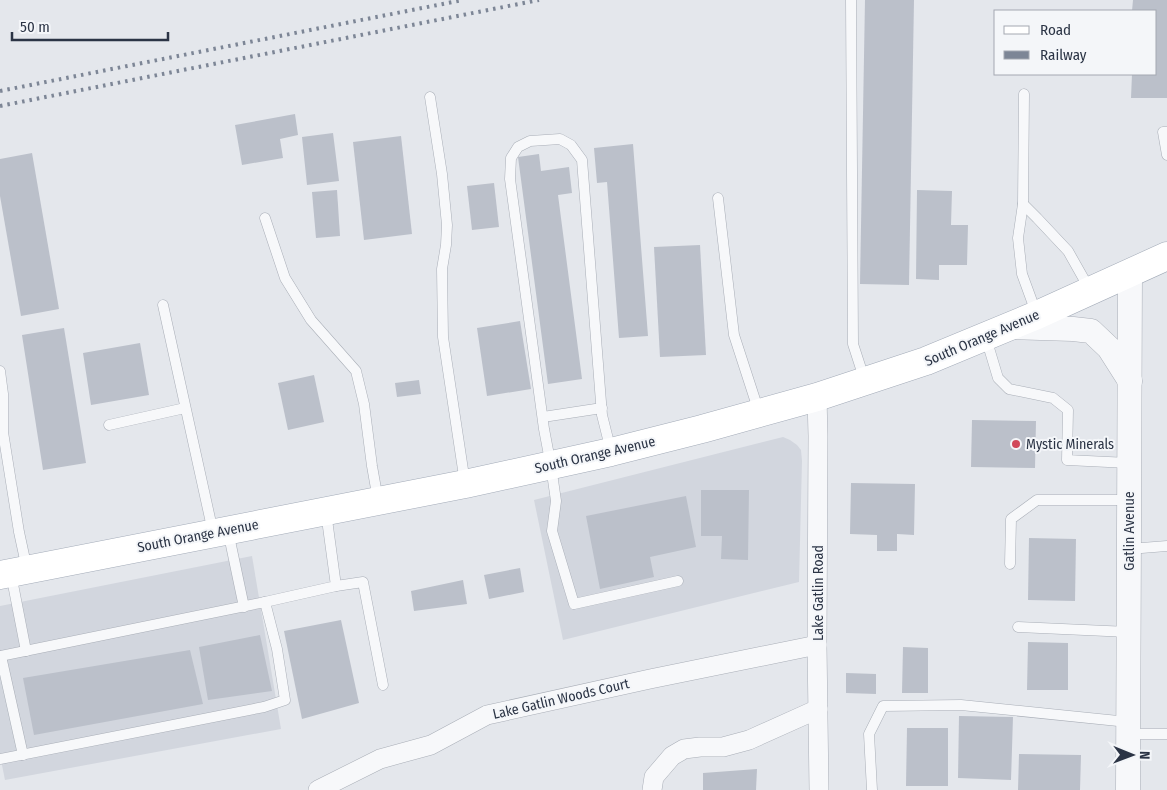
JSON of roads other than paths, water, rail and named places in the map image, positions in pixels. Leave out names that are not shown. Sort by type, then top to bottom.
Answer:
[{"type":"main road","name":"South Orange Avenue","points":[[13,572],[465,484],[667,439],[817,397],[926,361],[1037,315],[1167,256]]},
{"type":"street","name":"Gatlin Avenue","points":[[1128,790],[1130,272]]},
{"type":"street","points":[[996,332],[1073,329],[1091,331],[1109,348],[1130,381]]},
{"type":"street","name":"Lake Gatlin Road","points":[[817,397],[819,790]]},
{"type":"street","name":"Lake Gatlin Woods Court","points":[[318,790],[380,758],[432,745],[487,715],[818,645]]},
{"type":"street","points":[[652,790],[654,777],[672,756],[684,749],[723,747],[750,740],[818,709]]},
{"type":"lane","points":[[850,0],[853,344],[865,382]]},
{"type":"lane","points":[[1024,94],[1023,204],[1018,238],[1022,274],[1037,315]]},
{"type":"lane","points":[[430,97],[442,174],[447,224],[442,269],[443,337],[465,484]]},
{"type":"lane","points":[[1167,132],[1163,132],[1167,154]]},
{"type":"lane","points":[[611,452],[602,415],[582,160],[571,145],[560,139],[530,141],[518,147],[511,158],[510,179],[542,417],[556,501],[552,531],[574,604],[678,582]]},
{"type":"lane","points":[[718,198],[734,335],[759,413]]},
{"type":"lane","points":[[1023,204],[1068,251],[1090,291]]},
{"type":"lane","points":[[265,218],[286,278],[311,320],[356,371],[364,404],[378,501]]},
{"type":"lane","points":[[163,305],[185,408],[244,607]]},
{"type":"lane","points":[[996,332],[998,378],[1009,388],[1053,398],[1068,410],[1067,460],[1130,463]]},
{"type":"lane","points":[[0,371],[2,432],[19,532],[13,572],[26,651]]},
{"type":"lane","points":[[110,425],[185,408]]},
{"type":"lane","points":[[542,417],[602,408]]},
{"type":"lane","points":[[1010,564],[1011,519],[1037,500],[1130,500]]},
{"type":"lane","points":[[326,511],[336,586]]},
{"type":"lane","points":[[1129,549],[1167,546]]},
{"type":"lane","points":[[23,755],[1,656],[244,607],[336,586],[363,582],[383,685]]},
{"type":"lane","points":[[0,759],[264,707],[285,700],[277,649],[265,602]]},
{"type":"lane","points":[[1018,626],[1129,632]]},
{"type":"lane","points":[[872,790],[869,734],[883,706],[961,706],[1167,734]]},
{"type":"railway","points":[[0,91],[463,0]]},
{"type":"railway","points":[[0,106],[539,0]]},
{"type":"place","name":"Mystic Minerals","points":[[1016,444]]}]
